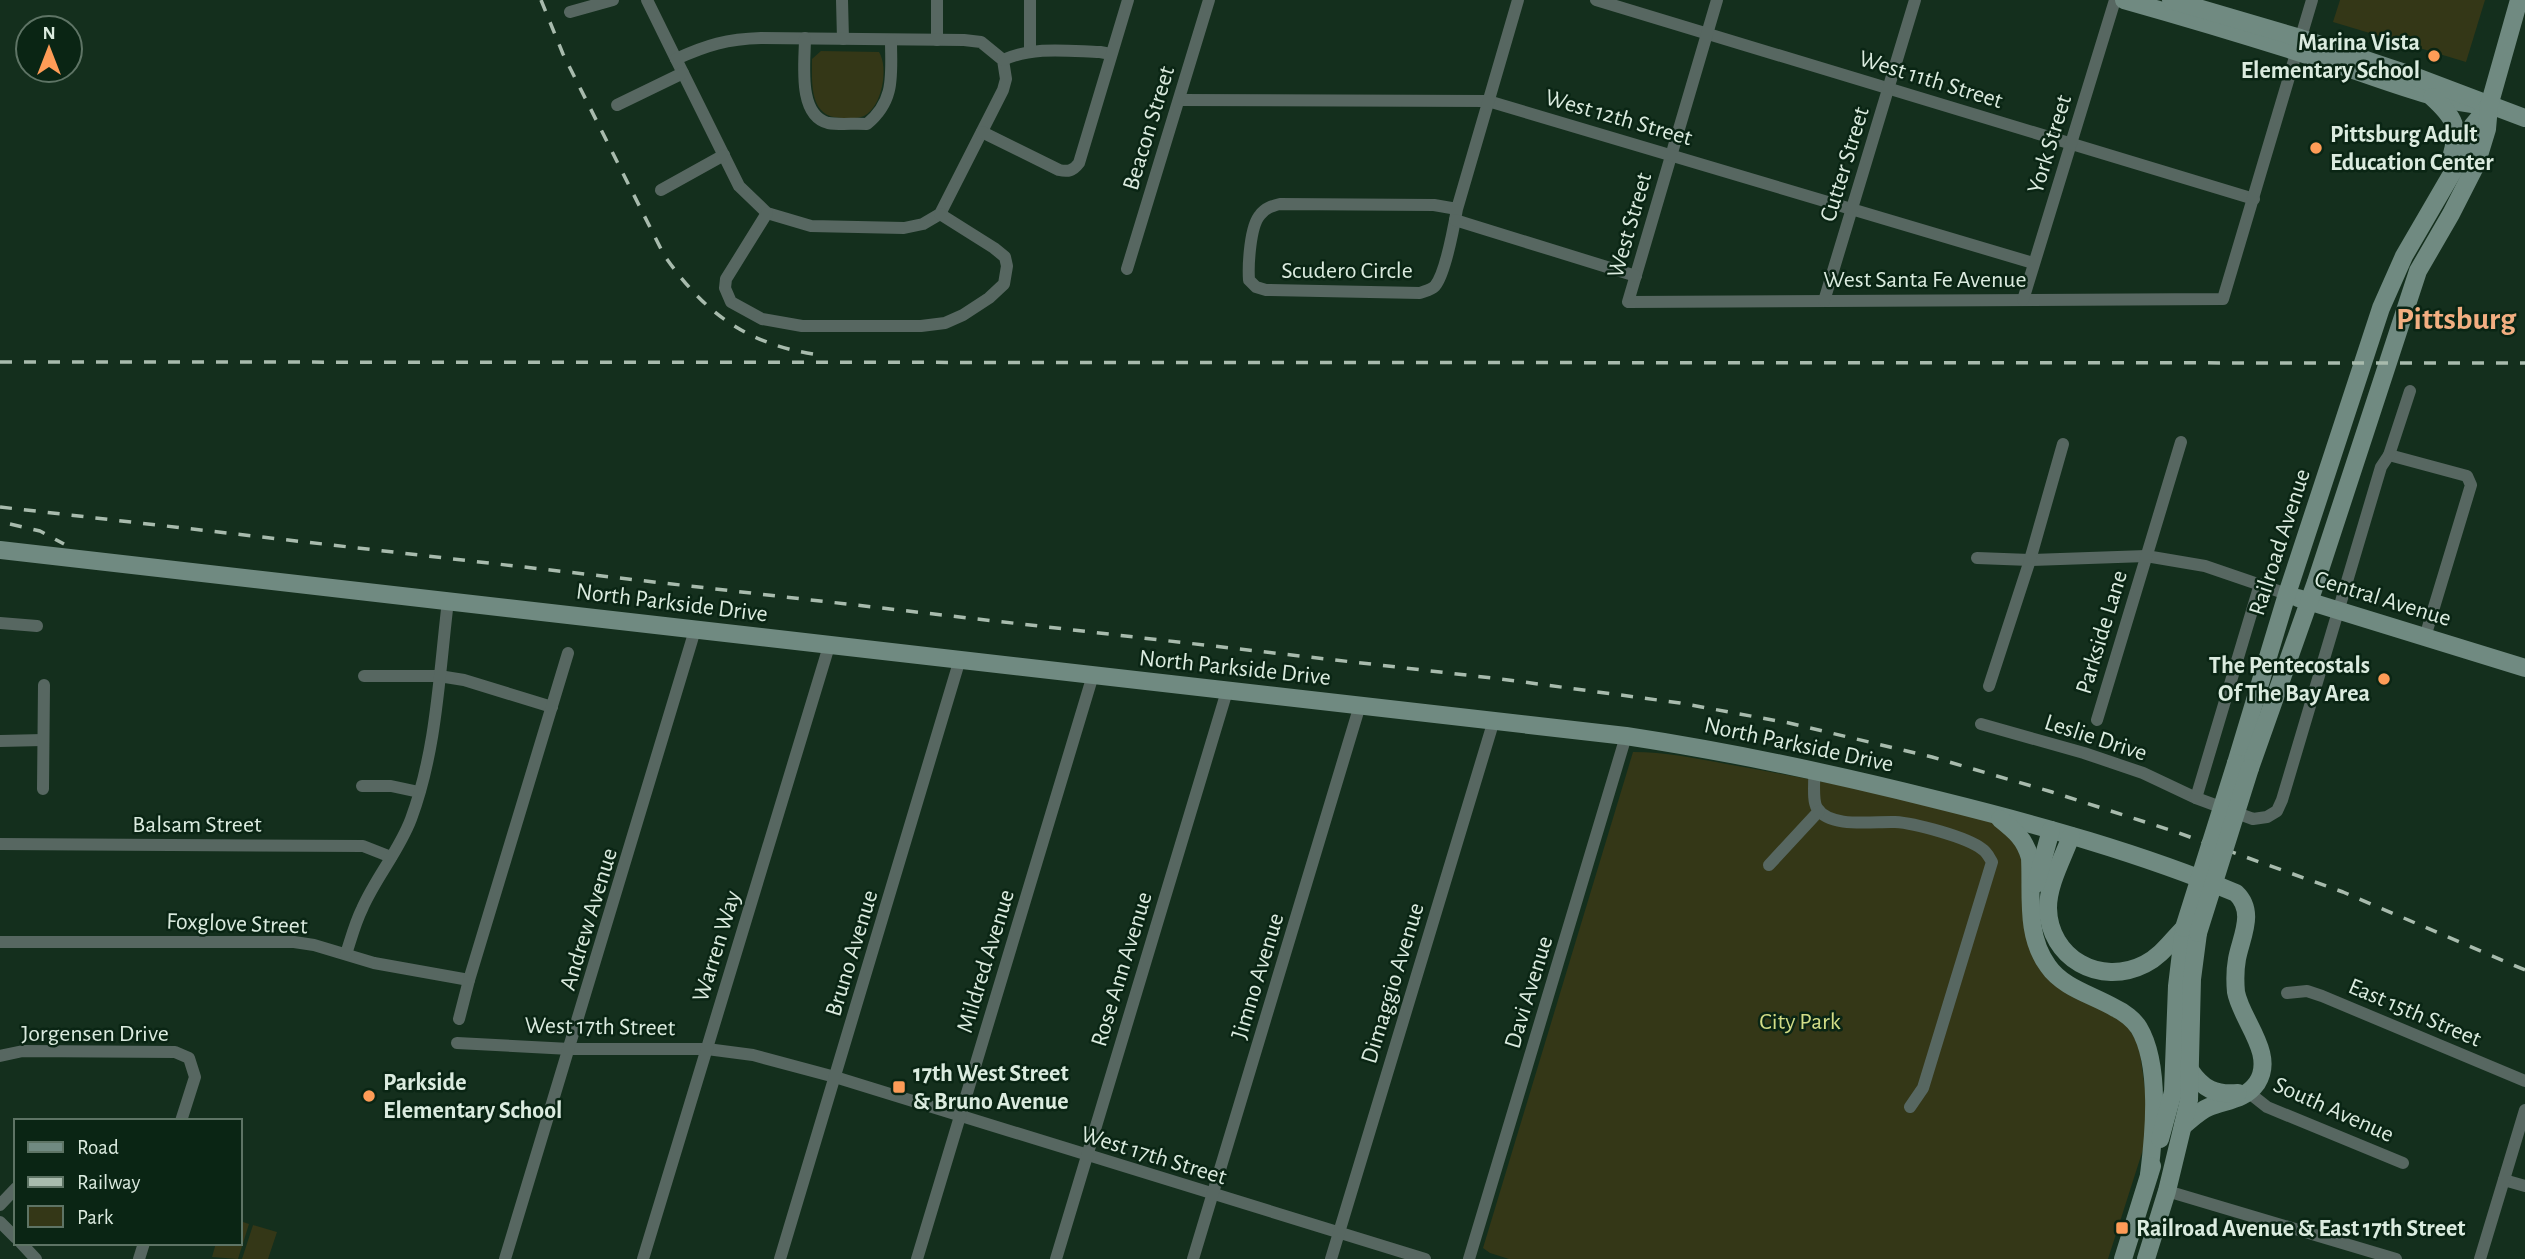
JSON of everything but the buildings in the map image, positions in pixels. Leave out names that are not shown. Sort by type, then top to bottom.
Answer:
[{"type":"main road","points":[[2124,0],[2298,45],[2457,91],[2489,106],[2525,118]]},
{"type":"main road","points":[[2171,0],[2430,95],[2464,104],[2489,106]]},
{"type":"main road","name":"Railroad Avenue","points":[[2243,766],[2308,601],[2418,271],[2476,164],[2487,129],[2489,106],[2519,0]]},
{"type":"main road","points":[[2430,95],[2448,111],[2456,136],[2439,192]]},
{"type":"main road","name":"Railroad Avenue","points":[[2123,1259],[2173,1093],[2177,986],[2191,930],[2243,766],[2287,594],[2381,308],[2404,256],[2454,170],[2473,125],[2489,106]]},
{"type":"main road","name":"North Parkside Drive","points":[[0,550],[1626,736],[1704,748],[1814,771],[1992,813],[2176,869],[2236,893],[2241,898],[2247,921],[2236,961],[2237,994],[2261,1053],[2263,1067],[2257,1083],[2248,1092]]},
{"type":"main road","name":"Central Avenue","points":[[2287,594],[2525,668]]},
{"type":"main road","points":[[1992,813],[2020,836],[2027,847],[2030,858],[2032,931],[2048,967],[2060,979],[2126,1015],[2138,1026],[2145,1041],[2150,1062],[2154,1107],[2149,1175]]},
{"type":"main road","points":[[2032,898],[2051,830]]},
{"type":"main road","points":[[2071,836],[2050,893],[2048,907],[2056,940],[2070,958],[2080,965],[2106,973],[2131,970],[2156,957],[2191,930]]},
{"type":"main road","name":"Railroad Avenue","points":[[2146,1259],[2167,1191],[2189,1100],[2191,930]]},
{"type":"main road","points":[[2190,1070],[2196,1080],[2214,1092],[2248,1092]]},
{"type":"main road","points":[[2183,1126],[2202,1110],[2236,1099],[2248,1092]]},
{"type":"street","points":[[570,12],[613,0]]},
{"type":"street","points":[[646,0],[739,186],[767,213],[811,226],[904,228],[923,224],[940,214],[1003,90],[1006,67],[1003,60],[981,43],[937,40],[731,39],[711,44],[676,59]]},
{"type":"street","points":[[842,0],[843,39]]},
{"type":"street","points":[[937,0],[937,40]]},
{"type":"street","points":[[1030,0],[1030,51]]},
{"type":"street","points":[[982,132],[1059,170],[1068,172],[1074,169],[1079,163],[1128,0]]},
{"type":"street","name":"Beacon Street","points":[[1127,269],[1209,0]]},
{"type":"street","points":[[1518,0],[1456,215],[1636,276]]},
{"type":"street","name":"West 11th Street","points":[[1596,0],[2254,199]]},
{"type":"street","name":"West Street","points":[[1628,302],[1717,0]]},
{"type":"street","name":"Cutter Street","points":[[1824,300],[1915,0]]},
{"type":"street","name":"York Street","points":[[2023,300],[2115,0]]},
{"type":"street","points":[[2254,199],[2312,0]]},
{"type":"street","points":[[805,38],[804,85],[807,101],[815,114],[826,123],[867,124],[880,113],[887,101],[891,84],[891,40]]},
{"type":"street","points":[[1003,60],[1030,51],[1111,54]]},
{"type":"street","points":[[617,105],[683,73]]},
{"type":"street","name":"West 12th Street","points":[[1179,100],[1488,101],[2034,263]]},
{"type":"street","points":[[661,190],[724,155]]},
{"type":"street","name":"West Santa Fe Avenue","points":[[1628,302],[2223,299],[2254,199]]},
{"type":"street","name":"Scudero Circle","points":[[1280,204],[1422,205],[1456,215],[1439,278],[1435,285],[1420,293],[1266,290],[1256,287],[1249,280],[1254,226],[1260,215],[1269,207],[1280,204]]},
{"type":"street","points":[[767,213],[726,279],[725,288],[731,302],[762,319],[802,326],[921,326],[945,323],[989,298],[1004,284],[1008,273],[1005,257],[940,214]]},
{"type":"street","points":[[2339,610],[2381,467],[2389,455],[2410,391]]},
{"type":"street","name":"Parkside Lane","points":[[2097,720],[2181,442]]},
{"type":"street","points":[[1989,686],[2030,560],[2063,444]]},
{"type":"street","points":[[2389,455],[2467,476],[2471,485],[2424,637]]},
{"type":"street","name":"Central Avenue","points":[[1977,558],[2030,560],[2146,556],[2205,566],[2287,594]]},
{"type":"street","points":[[2196,798],[2260,584]]},
{"type":"street","points":[[346,954],[362,908],[410,820],[419,792],[431,748],[448,601]]},
{"type":"street","name":"Leslie Drive","points":[[1981,724],[2131,769],[2196,798],[2253,819],[2267,817],[2277,811],[2282,800],[2339,610]]},
{"type":"street","points":[[0,623],[37,626]]},
{"type":"street","name":"Andrew Avenue","points":[[505,1259],[695,630]]},
{"type":"street","name":"Warren Way","points":[[643,1259],[829,646]]},
{"type":"street","points":[[459,1019],[468,980],[568,653]]},
{"type":"street","name":"Bruno Avenue","points":[[780,1259],[960,659]]},
{"type":"street","name":"Mildred Avenue","points":[[917,1259],[1093,675]]},
{"type":"street","points":[[364,676],[439,676],[464,680],[551,707]]},
{"type":"street","points":[[43,789],[44,685]]},
{"type":"street","name":"Rose Ann Avenue","points":[[1056,1259],[1227,691]]},
{"type":"street","name":"Jimno Avenue","points":[[1193,1259],[1360,705]]},
{"type":"street","name":"Dimaggio Avenue","points":[[1331,1259],[1494,720]]},
{"type":"street","name":"Davi Avenue","points":[[1469,1259],[1626,736]]},
{"type":"street","points":[[0,741],[43,740]]},
{"type":"street","points":[[1814,771],[1815,806],[1834,820],[1896,822],[1942,833],[1973,843],[1985,850],[1992,862],[1923,1088],[1910,1107]]},
{"type":"street","points":[[362,786],[391,786],[419,792]]},
{"type":"street","points":[[1769,864],[1819,811]]},
{"type":"street","name":"Balsam Street","points":[[0,844],[363,846],[375,848],[391,857]]},
{"type":"street","name":"Foxglove Street","points":[[0,942],[294,942],[374,963],[468,980]]},
{"type":"street","name":"East 15th Street","points":[[2287,993],[2307,991],[2322,996],[2525,1081]]},
{"type":"street","name":"West 17th Street","points":[[457,1042],[570,1049],[707,1049],[753,1055],[835,1077],[1425,1259]]},
{"type":"street","name":"Jorgensen Drive","points":[[0,1056],[23,1051],[175,1052],[189,1058],[195,1077],[182,1119]]},
{"type":"street","name":"South Avenue","points":[[2248,1092],[2267,1107],[2403,1163]]},
{"type":"street","points":[[2480,1259],[2525,1110]]},
{"type":"street","points":[[2504,1180],[2525,1186]]},
{"type":"street","points":[[0,1205],[14,1190]]},
{"type":"street","points":[[2167,1191],[2396,1259]]},
{"type":"street","points":[[0,1222],[14,1236]]},
{"type":"street","points":[[23,1245],[36,1259]]},
{"type":"green space","points":[[2340,0],[2485,0],[2466,62],[2333,22]]},
{"type":"green space","points":[[821,51],[879,52],[883,67],[882,87],[875,104],[864,116],[831,116],[818,106],[813,89],[812,59]]},
{"type":"green space","name":"City Park","points":[[1633,752],[1695,758],[1859,790],[1974,816],[1993,823],[2009,834],[2015,843],[2024,871],[2033,946],[2128,1027],[2139,1046],[2146,1096],[2147,1137],[2108,1259],[1509,1259],[1483,1248]]},
{"type":"green space","points":[[242,1222],[249,1224],[238,1259],[212,1257],[215,1245],[242,1245]]},
{"type":"green space","points":[[253,1225],[277,1232],[268,1259],[242,1259]]},
{"type":"railway","points":[[541,0],[563,54],[664,255],[679,275],[710,308],[746,333],[788,349],[813,354]]},
{"type":"railway","points":[[0,362],[2525,363]]},
{"type":"railway","points":[[0,507],[1501,679],[1680,703],[1789,723],[1932,757],[2052,792],[2176,832],[2343,892],[2525,970]]},
{"type":"railway","points":[[10,524],[40,531],[64,544]]},
{"type":"place","name":"Marina Vista Elementary School","points":[[2434,56]]},
{"type":"place","name":"Pittsburg Adult Education Center","points":[[2316,148]]},
{"type":"place","name":"The Pentecostals Of The Bay Area","points":[[2384,679]]},
{"type":"place","name":"17th West Street & Bruno Avenue","points":[[899,1087]]},
{"type":"place","name":"Parkside Elementary School","points":[[369,1096]]},
{"type":"place","name":"Railroad Avenue & East 17th Street","points":[[2122,1228]]},
{"type":"district","name":"Pittsburg","points":[[2456,318]]}]
